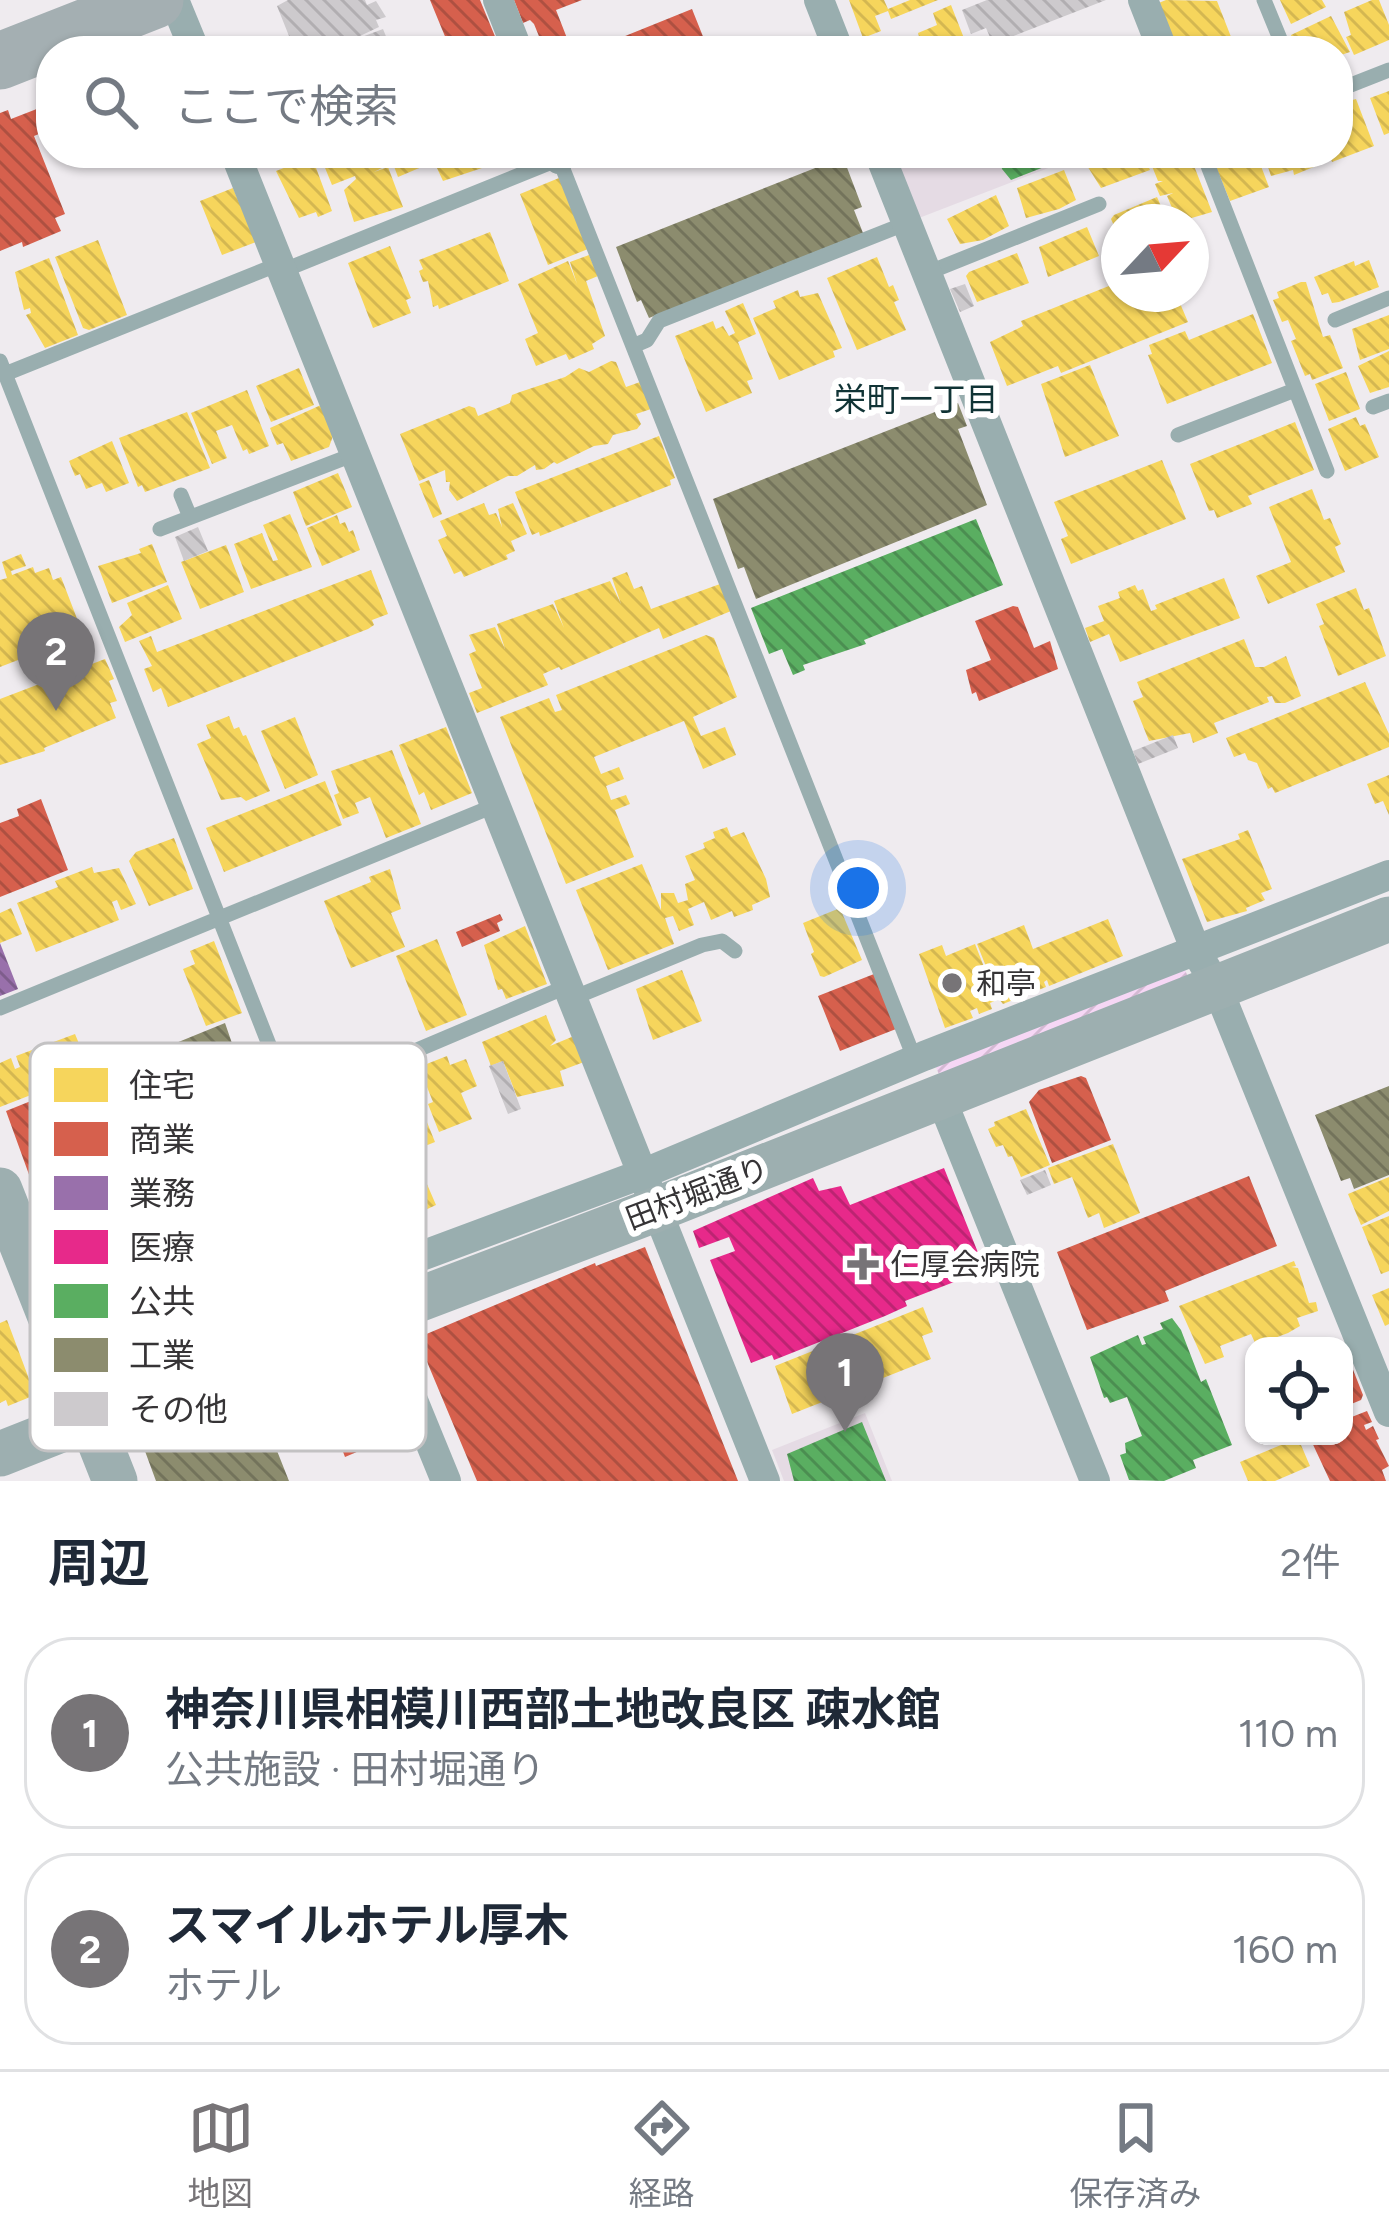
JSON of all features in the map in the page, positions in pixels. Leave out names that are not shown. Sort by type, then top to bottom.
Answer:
[{"type":"highway","points":[[63,36],[154,0]]},
{"type":"highway","points":[[0,61],[36,47]]},
{"type":"street","points":[[174,0],[188,36]]},
{"type":"street","points":[[498,0],[512,36]]},
{"type":"street","points":[[819,0],[833,36]]},
{"type":"street","points":[[1143,0],[1157,36]]},
{"type":"street","points":[[241,168],[765,1481]]},
{"type":"street","points":[[885,168],[1389,1412]]},
{"type":"street","points":[[649,1192],[915,1060],[1206,969],[1389,875]]},
{"type":"street","name":"田村堀通り","points":[[426,1276],[649,1192],[941,1097],[1206,969],[1389,919]]},
{"type":"street","points":[[941,1097],[1095,1481]]},
{"type":"street","points":[[0,1190],[30,1266]]},
{"type":"street","points":[[426,1433],[446,1481]]},
{"type":"street","name":"田村堀通り","points":[[0,1454],[30,1441]]},
{"type":"street","points":[[103,1451],[115,1481]]},
{"type":"lane","points":[[1264,0],[1279,36]]},
{"type":"lane","points":[[1353,84],[1389,70]]},
{"type":"lane","points":[[269,1043],[3,367],[280,268],[528,168]]},
{"type":"lane","points":[[563,168],[915,1060]]},
{"type":"lane","points":[[1209,168],[1327,471]]},
{"type":"lane","points":[[927,273],[1099,204]]},
{"type":"lane","points":[[633,346],[647,340],[659,321],[907,223]]},
{"type":"lane","points":[[1335,320],[1389,298]]},
{"type":"lane","points":[[1178,435],[1295,390]]},
{"type":"lane","points":[[160,530],[355,454]]},
{"type":"lane","points":[[182,495],[190,517]]},
{"type":"lane","points":[[0,1008],[496,805]]},
{"type":"lane","points":[[426,1049],[702,945],[722,941],[735,951]]},
{"type":"shaded area","points":[[899,168],[1048,168],[919,218]]},
{"type":"shaded area","points":[[1184,968],[1190,981],[941,1079],[935,1065]]},
{"type":"shaded area","points":[[865,1413],[892,1481],[784,1481],[772,1450]]},
{"type":"building: 住宅","points":[[849,0],[884,0],[888,9],[910,0],[938,0],[891,19],[888,11],[875,16],[881,31],[862,36]]},
{"type":"building: 住宅","points":[[1280,0],[1322,0],[1326,7],[1291,24]]},
{"type":"building: 住宅","points":[[1379,0],[1389,25],[1389,40],[1354,55],[1344,12]]},
{"type":"building: 住宅","points":[[1217,1],[1231,36],[1169,36],[1156,4]]},
{"type":"building: 住宅","points":[[951,5],[963,36],[919,36],[937,25],[933,13]]},
{"type":"building: 住宅","points":[[1331,16],[1342,36],[1291,36]]},
{"type":"building: 住宅","points":[[1389,91],[1389,133],[1384,135],[1370,98]]},
{"type":"building: 住宅","points":[[1353,100],[1374,146],[1353,154]]},
{"type":"building: 住宅","points":[[316,168],[332,211],[299,218],[276,171]]},
{"type":"building: 住宅","points":[[325,168],[382,168],[374,172],[388,168],[403,207],[354,222],[344,190],[355,176],[332,185]]},
{"type":"building: 住宅","points":[[395,168],[419,168],[398,177]]},
{"type":"building: 住宅","points":[[437,168],[482,168],[443,181]]},
{"type":"building: 住宅","points":[[1088,168],[1150,170],[1101,188]]},
{"type":"building: 住宅","points":[[1153,168],[1195,168],[1209,204],[1170,204],[1167,196],[1173,193],[1160,196],[1155,184],[1163,181],[1158,181]]},
{"type":"building: 住宅","points":[[1216,168],[1262,168],[1269,187],[1230,201]]},
{"type":"building: 住宅","points":[[1268,168],[1311,168],[1294,175],[1293,170],[1271,176]]},
{"type":"building: 住宅","points":[[1064,170],[1076,200],[1026,218],[1017,188]]},
{"type":"building: 住宅","points":[[559,178],[588,249],[548,265],[520,194]]},
{"type":"building: 住宅","points":[[233,188],[256,242],[222,255],[200,201]]},
{"type":"building: 住宅","points":[[996,195],[1009,226],[983,240],[960,244],[947,219]]},
{"type":"building: 住宅","points":[[1087,227],[1099,256],[1048,277],[1039,247]]},
{"type":"building: 住宅","points":[[490,232],[509,281],[439,309],[433,307],[419,260]]},
{"type":"building: 住宅","points":[[98,240],[127,315],[89,330],[83,328],[55,257]]},
{"type":"building: 住宅","points":[[390,246],[411,298],[406,300],[411,313],[373,328],[348,263]]},
{"type":"building: 住宅","points":[[1017,253],[1029,283],[977,302],[966,276],[969,272]]},
{"type":"building: 住宅","points":[[589,255],[598,276],[586,281],[605,336],[592,344],[594,349],[569,360],[566,354],[536,366],[525,339],[538,333],[518,284],[568,261],[577,284],[570,262]]},
{"type":"building: 住宅","points":[[877,257],[899,300],[894,302],[906,330],[857,350],[827,278]]},
{"type":"building: 住宅","points":[[49,258],[78,335],[45,348],[26,315],[30,308],[24,310],[15,272]]},
{"type":"building: 住宅","points":[[1369,260],[1379,287],[1332,303],[1328,293],[1322,295],[1314,277]]},
{"type":"building: 住宅","points":[[1306,282],[1323,337],[1330,335],[1343,368],[1312,380],[1310,374],[1305,376],[1291,341],[1296,339],[1288,320],[1282,322],[1273,300],[1279,298],[1277,292]]},
{"type":"building: 住宅","points":[[1101,289],[1101,312],[1184,312],[1188,322],[1061,373],[1058,366],[1007,386],[990,342],[1023,326],[1021,321]]},
{"type":"building: 住宅","points":[[798,290],[800,297],[818,293],[842,348],[833,351],[835,357],[779,380],[753,318],[776,308],[773,301]]},
{"type":"building: 住宅","points":[[743,303],[756,334],[738,342],[753,379],[747,381],[752,393],[706,412],[675,336],[713,321],[716,329],[723,326],[729,336],[735,333],[725,311]]},
{"type":"building: 住宅","points":[[1253,314],[1272,363],[1167,404],[1148,355],[1152,354],[1149,345],[1185,331],[1189,340]]},
{"type":"building: 住宅","points":[[1389,315],[1389,349],[1360,360],[1352,329]]},
{"type":"building: 住宅","points":[[1389,351],[1389,387],[1370,393],[1358,366]]},
{"type":"building: 住宅","points":[[616,362],[626,387],[640,382],[651,409],[636,414],[641,424],[637,429],[613,435],[608,444],[544,469],[536,470],[535,465],[457,501],[445,470],[419,481],[400,434],[469,406],[478,416],[510,403],[512,395],[579,368],[589,372]]},
{"type":"building: 住宅","points":[[1090,365],[1119,436],[1065,457],[1041,384]]},
{"type":"building: 住宅","points":[[299,368],[314,405],[271,422],[256,386]]},
{"type":"building: 住宅","points":[[1346,372],[1360,409],[1329,421],[1315,384]]},
{"type":"building: 住宅","points":[[247,390],[269,446],[249,454],[243,451],[232,425],[216,431],[227,458],[212,464],[191,413]]},
{"type":"building: 住宅","points":[[321,405],[333,436],[329,447],[291,461],[270,428]]},
{"type":"building: 住宅","points":[[187,412],[210,468],[145,492],[142,485],[138,487],[119,438]]},
{"type":"building: 住宅","points":[[1356,417],[1360,426],[1365,424],[1379,457],[1345,471],[1328,429]]},
{"type":"building: 住宅","points":[[1295,422],[1314,470],[1248,496],[1252,504],[1217,518],[1214,510],[1209,511],[1190,464]]},
{"type":"building: 住宅","points":[[659,436],[675,478],[671,485],[540,536],[539,532],[532,535],[515,492]]},
{"type":"building: 住宅","points":[[112,441],[129,483],[106,492],[102,483],[86,489],[69,461]]},
{"type":"building: 住宅","points":[[1162,460],[1186,519],[1071,564],[1061,539],[1068,536],[1054,502]]},
{"type":"building: 住宅","points":[[338,473],[352,507],[306,526],[293,492]]},
{"type":"building: 住宅","points":[[429,480],[442,514],[433,518],[419,484]]},
{"type":"building: 住宅","points":[[1312,489],[1324,520],[1330,518],[1341,544],[1335,547],[1345,572],[1268,604],[1256,576],[1291,562],[1269,507]]},
{"type":"building: 住宅","points":[[484,503],[502,527],[498,509],[513,503],[527,534],[511,541],[515,551],[506,555],[508,559],[464,577],[461,571],[454,574],[438,540],[447,536],[440,521]]},
{"type":"building: 住宅","points":[[290,514],[312,567],[251,589],[234,544],[262,533],[273,561],[278,560],[263,525]]},
{"type":"building: 住宅","points":[[337,515],[340,524],[345,522],[349,532],[353,530],[360,550],[322,566],[307,528]]},
{"type":"building: 住宅","points":[[152,544],[167,582],[112,603],[98,566],[141,553],[139,549]]},
{"type":"building: 住宅","points":[[226,545],[244,592],[200,609],[181,562]]},
{"type":"building: 住宅","points":[[21,554],[26,566],[11,571],[12,575],[33,567],[35,573],[49,568],[53,580],[61,577],[81,629],[73,632],[75,638],[0,667],[0,580],[7,578],[2,562]]},
{"type":"building: 住宅","points":[[371,570],[388,614],[372,620],[374,625],[368,629],[168,707],[161,688],[153,692],[144,669],[152,666],[139,641],[151,636],[157,652]]},
{"type":"building: 住宅","points":[[627,572],[634,589],[642,586],[651,609],[720,584],[731,611],[663,639],[659,628],[559,667],[543,674],[548,685],[477,713],[469,693],[482,688],[469,654],[476,651],[469,635],[495,627],[505,649],[497,624],[553,604],[564,628],[554,601],[610,581],[621,604],[612,578]]},
{"type":"building: 住宅","points":[[1224,578],[1240,618],[1120,662],[1109,634],[1090,642],[1085,628],[1104,621],[1098,606],[1120,598],[1118,592],[1135,585],[1138,591],[1143,589],[1151,611],[1157,609],[1155,605]]},
{"type":"building: 住宅","points":[[168,585],[182,619],[125,642],[119,627],[132,615],[127,603]]},
{"type":"building: 住宅","points":[[1356,588],[1364,610],[1369,608],[1386,656],[1338,676],[1316,604]]},
{"type":"building: 住宅","points":[[706,635],[714,638],[737,697],[693,717],[701,736],[725,727],[736,755],[703,769],[684,721],[594,757],[601,774],[619,767],[624,779],[606,786],[611,800],[626,795],[630,804],[615,810],[634,857],[566,884],[500,717],[549,698],[555,712],[562,710],[556,695]]},
{"type":"building: 住宅","points":[[1244,639],[1255,667],[1286,656],[1301,696],[1285,703],[1267,697],[1269,702],[1214,723],[1218,733],[1193,743],[1190,733],[1149,741],[1133,701],[1143,697],[1137,682]]},
{"type":"building: 住宅","points":[[105,659],[114,679],[109,681],[117,701],[110,703],[116,718],[45,751],[0,765],[0,699]]},
{"type":"building: 住宅","points":[[1365,682],[1389,734],[1389,747],[1275,793],[1272,787],[1268,789],[1257,763],[1245,753],[1234,757],[1226,738]]},
{"type":"building: 住宅","points":[[229,716],[234,729],[239,727],[246,735],[270,791],[246,801],[241,797],[221,800],[197,744],[211,738],[206,725]]},
{"type":"building: 住宅","points":[[295,717],[318,775],[285,789],[261,731]]},
{"type":"building: 住宅","points":[[446,727],[472,793],[431,810],[424,792],[419,795],[399,745]]},
{"type":"building: 住宅","points":[[392,750],[421,824],[386,838],[370,797],[355,803],[359,813],[343,819],[331,771]]},
{"type":"building: 住宅","points":[[1389,775],[1389,815],[1383,801],[1375,804],[1367,784]]},
{"type":"building: 住宅","points":[[325,781],[342,825],[224,872],[206,828]]},
{"type":"building: 住宅","points":[[727,827],[731,837],[744,832],[770,897],[752,905],[753,910],[734,917],[732,911],[711,920],[704,902],[688,909],[694,925],[679,931],[673,916],[665,918],[674,944],[608,970],[576,890],[642,864],[661,910],[661,893],[674,893],[678,903],[688,900],[685,884],[695,880],[685,856],[705,848],[703,843],[715,838],[713,832]]},
{"type":"building: 住宅","points":[[1248,830],[1272,889],[1261,893],[1265,900],[1247,911],[1207,922],[1182,859],[1240,839],[1238,834]]},
{"type":"building: 住宅","points":[[174,838],[193,889],[149,906],[129,861],[136,852]]},
{"type":"building: 住宅","points":[[92,867],[94,873],[119,868],[136,904],[121,910],[117,900],[112,902],[119,920],[36,952],[17,903]]},
{"type":"building: 住宅","points":[[390,869],[401,909],[391,913],[405,947],[351,968],[324,901]]},
{"type":"building: 住宅","points":[[11,908],[22,934],[0,943],[0,913]]},
{"type":"building: 住宅","points":[[840,908],[862,960],[820,976],[803,923]]},
{"type":"building: 住宅","points":[[1108,919],[1123,956],[1049,986],[1047,980],[1046,987],[1003,1004],[999,999],[977,944],[1024,925],[1033,949]]},
{"type":"building: 住宅","points":[[525,926],[547,984],[506,999],[502,989],[498,990],[484,945]]},
{"type":"building: 住宅","points":[[437,939],[467,1015],[426,1031],[396,956]]},
{"type":"building: 住宅","points":[[214,941],[242,1013],[206,1026],[183,969],[195,964],[190,951]]},
{"type":"building: 住宅","points":[[975,944],[997,1000],[990,1003],[992,1009],[979,1014],[977,1008],[970,1011],[973,1018],[945,1028],[919,954],[942,945],[946,956]]},
{"type":"building: 住宅","points":[[682,970],[702,1021],[653,1040],[636,989]]},
{"type":"building: 住宅","points":[[546,1015],[556,1040],[550,1046],[574,1036],[584,1062],[560,1071],[564,1086],[517,1097],[503,1061],[491,1066],[482,1042]]},
{"type":"building: 住宅","points":[[75,1034],[79,1043],[51,1043]]},
{"type":"building: 住宅","points":[[30,1051],[30,1095],[0,1107],[0,1063],[11,1058],[15,1069],[20,1067],[16,1056]]},
{"type":"building: 住宅","points":[[447,1056],[450,1065],[466,1059],[477,1086],[461,1093],[472,1119],[439,1132],[428,1104],[433,1102],[426,1084],[426,1064]]},
{"type":"building: 住宅","points":[[1026,1109],[1050,1165],[1021,1177],[1012,1156],[1008,1157],[1003,1145],[996,1147],[988,1129]]},
{"type":"building: 住宅","points":[[426,1120],[435,1142],[426,1146]]},
{"type":"building: 住宅","points":[[1113,1144],[1140,1213],[1104,1228],[1099,1213],[1088,1218],[1072,1177],[1054,1184],[1048,1168]]},
{"type":"building: 住宅","points":[[1389,1177],[1389,1211],[1361,1225],[1348,1194]]},
{"type":"building: 住宅","points":[[426,1182],[436,1205],[426,1210]]},
{"type":"building: 住宅","points":[[1389,1216],[1389,1271],[1381,1274],[1362,1227]]},
{"type":"building: 住宅","points":[[1294,1261],[1296,1266],[1291,1267],[1298,1268],[1309,1303],[1316,1302],[1318,1311],[1297,1318],[1300,1326],[1277,1337],[1251,1334],[1220,1346],[1224,1357],[1205,1364],[1179,1306]]},
{"type":"building: 住宅","points":[[1389,1288],[1389,1324],[1385,1326],[1372,1295]]},
{"type":"building: 住宅","points":[[923,1307],[933,1332],[922,1336],[931,1359],[792,1414],[775,1366]]},
{"type":"building: 住宅","points":[[7,1320],[30,1382],[30,1397],[8,1406],[6,1400],[0,1403],[0,1323]]},
{"type":"building: 住宅","points":[[1281,1445],[1301,1445],[1310,1466],[1275,1481],[1248,1481],[1240,1462]]},
{"type":"building: 商業","points":[[430,0],[480,0],[495,36],[445,36]]},
{"type":"building: 商業","points":[[514,0],[582,0],[556,10],[566,36],[539,36],[530,20],[523,23]]},
{"type":"building: 商業","points":[[692,9],[703,36],[625,36]]},
{"type":"building: 商業","points":[[36,109],[36,168],[47,168],[65,214],[55,218],[61,231],[0,251],[0,113],[8,110],[11,119]]},
{"type":"building: 商業","points":[[1018,607],[1034,648],[1050,641],[1058,669],[979,701],[976,692],[972,694],[966,670],[991,660],[975,621]]},
{"type":"building: 商業","points":[[41,799],[68,870],[0,897],[0,823]]},
{"type":"building: 商業","points":[[500,914],[500,931],[462,947],[456,932]]},
{"type":"building: 商業","points":[[874,974],[896,1029],[840,1051],[818,996]]},
{"type":"building: 商業","points":[[1086,1078],[1111,1140],[1052,1163],[1029,1102],[1039,1090]]},
{"type":"building: 商業","points":[[30,1101],[30,1177],[6,1111]]},
{"type":"building: 商業","points":[[1249,1176],[1277,1246],[1165,1291],[1169,1301],[1087,1330],[1057,1252]]},
{"type":"building: 商業","points":[[645,1247],[738,1481],[477,1481],[426,1359],[426,1334]]},
{"type":"building: 商業","points":[[1353,1370],[1363,1395],[1353,1403]]},
{"type":"building: 商業","points":[[1367,1411],[1372,1422],[1364,1425],[1366,1430],[1373,1426],[1389,1466],[1382,1470],[1386,1481],[1330,1481],[1313,1445],[1353,1445],[1353,1416]]},
{"type":"building: 業務","points":[[0,943],[18,989],[0,996]]},
{"type":"building: 医療","name":"仁厚会病院","points":[[944,1168],[985,1270],[905,1301],[907,1306],[885,1316],[774,1360],[772,1355],[751,1363],[710,1260],[735,1251],[729,1237],[699,1248],[693,1231],[813,1178],[819,1191],[841,1186],[850,1205]]},
{"type":"building: 公共","points":[[1002,168],[1042,168],[1011,180]]},
{"type":"building: 公共","points":[[976,519],[1003,585],[864,640],[866,644],[803,665],[805,670],[793,675],[782,649],[769,654],[751,608]]},
{"type":"building: 公共","points":[[1172,1318],[1201,1382],[1206,1379],[1232,1445],[1193,1460],[1196,1468],[1164,1481],[1129,1480],[1120,1455],[1126,1453],[1125,1443],[1142,1436],[1127,1397],[1110,1403],[1104,1398],[1090,1357],[1138,1335],[1142,1345],[1146,1344],[1143,1337],[1163,1329],[1160,1323]]},
{"type":"building: 公共","points":[[862,1422],[886,1481],[794,1481],[787,1454]]},
{"type":"building: 工業","points":[[815,168],[847,168],[862,207],[854,210],[863,233],[649,318],[641,300],[637,302],[616,247]]},
{"type":"building: 工業","points":[[958,403],[967,426],[958,429],[987,505],[756,599],[744,567],[738,569],[713,499]]},
{"type":"building: 工業","points":[[225,1023],[232,1043],[176,1043]]},
{"type":"building: 工業","points":[[1389,1086],[1389,1175],[1354,1189],[1350,1178],[1341,1181],[1315,1115]]},
{"type":"building: 工業","points":[[145,1451],[277,1451],[289,1481],[156,1481]]},
{"type":"building: その他","points":[[288,0],[365,0],[367,5],[376,1],[386,17],[376,20],[379,27],[360,36],[289,36],[277,6]]},
{"type":"building: その他","points":[[987,0],[1106,0],[1014,36],[990,36],[986,28],[971,34],[962,10]]},
{"type":"building: その他","points":[[965,284],[974,306],[960,312],[950,289]]},
{"type":"building: その他","points":[[198,527],[208,551],[184,561],[175,537]]},
{"type":"building: その他","points":[[1173,735],[1178,748],[1138,764],[1133,751]]},
{"type":"building: その他","points":[[503,1061],[521,1109],[508,1114],[489,1066]]},
{"type":"building: その他","points":[[1045,1170],[1051,1185],[1027,1195],[1020,1180]]},
{"type":"place","name":"スマイルホテル厚木","points":[[56,711]]},
{"type":"place","name":"和亭","points":[[952,983]]},
{"type":"place","name":"仁厚会病院","points":[[863,1264]]},
{"type":"place","name":"神奈川県相模川西部土地改良区 疎水館","points":[[845,1432]]},
{"type":"district","name":"栄町一丁目","points":[[916,399]]}]
